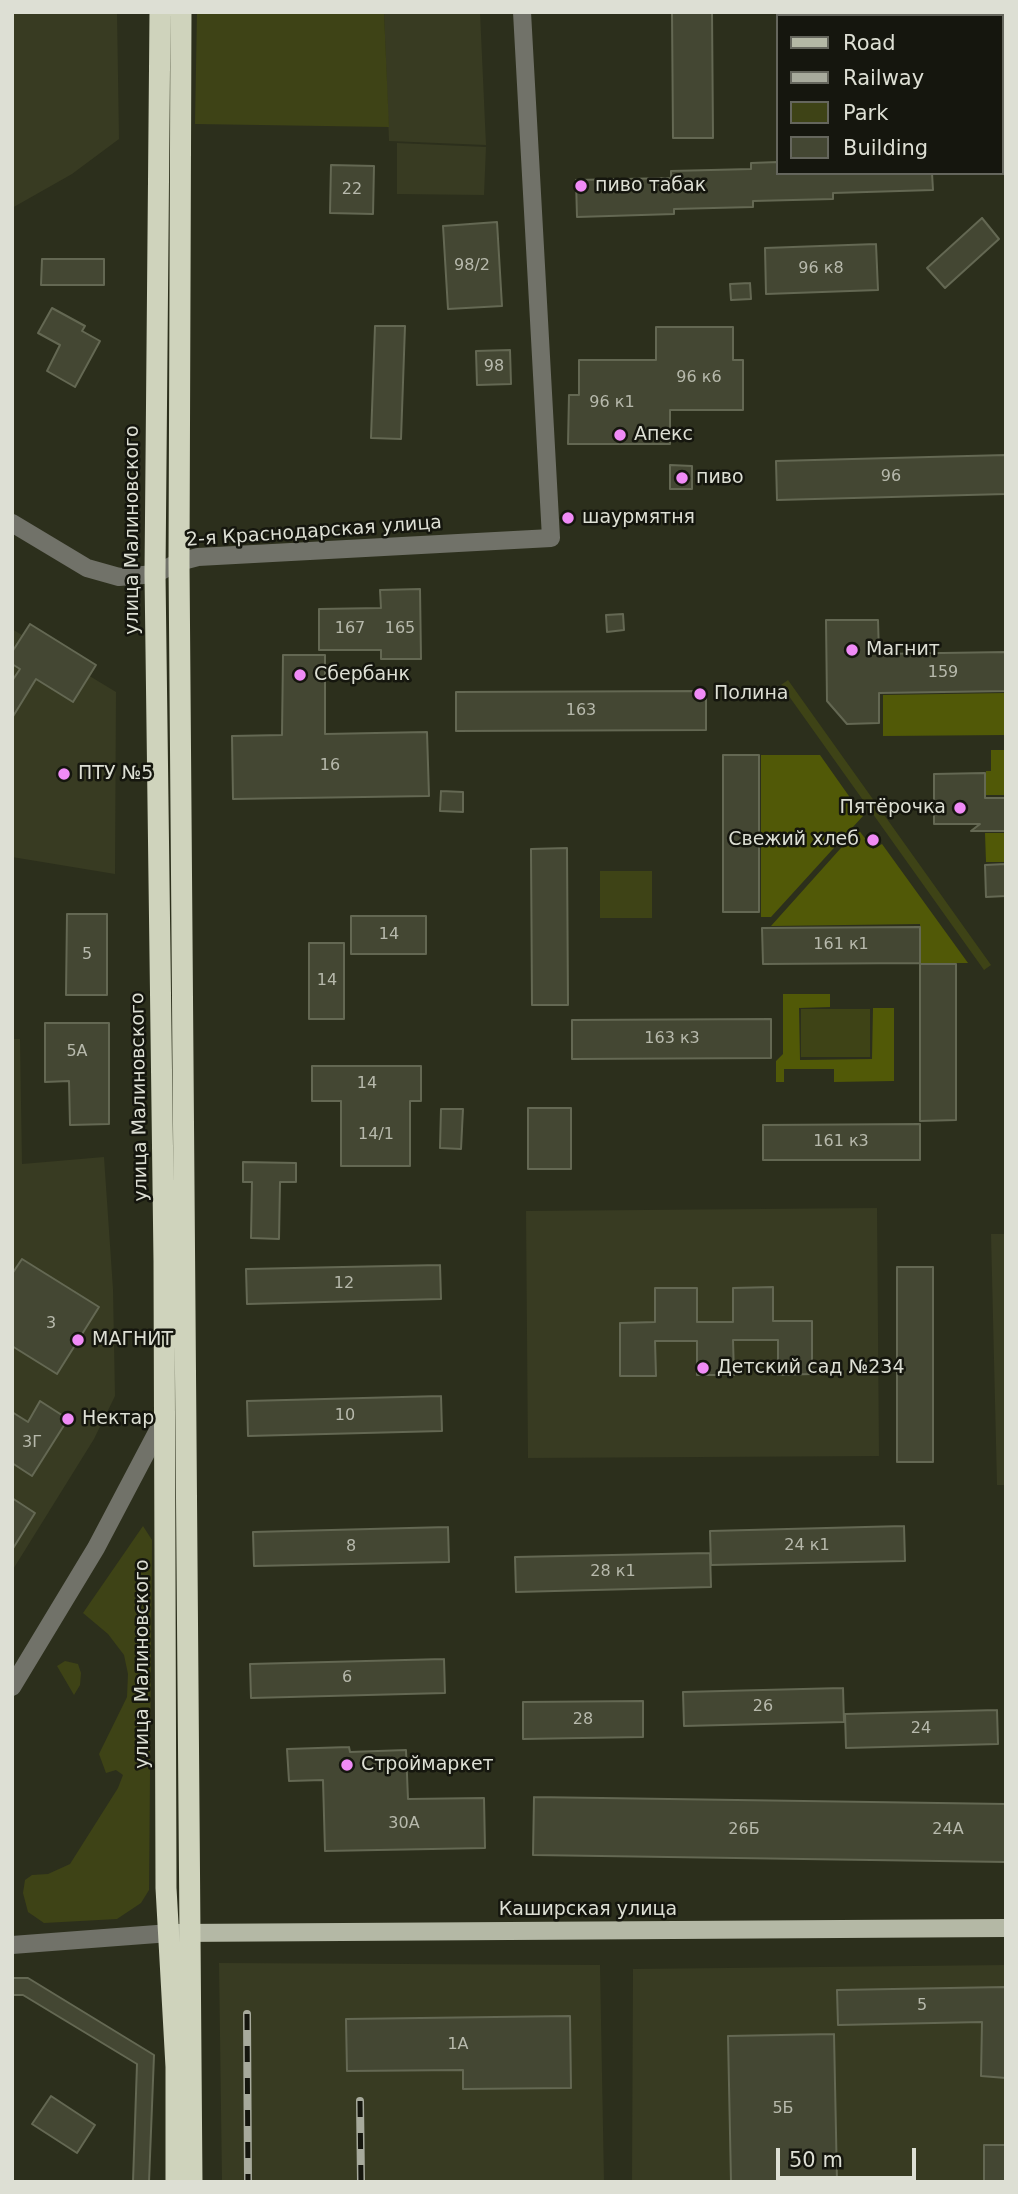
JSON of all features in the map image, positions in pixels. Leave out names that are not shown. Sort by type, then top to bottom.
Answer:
[{"type":"highway","name":"улица Малиновского","points":[[160,12],[155,574],[165,1417],[166,1888],[180,1933],[192,2182]]},
{"type":"highway","name":"улица Малиновского","points":[[176,2182],[180,1933],[181,12]]},
{"type":"main road","name":"Каширская улица","points":[[180,1933],[1006,1928]]},
{"type":"street","name":"2-я Краснодарская улица","points":[[12,523],[87,568],[119,577],[155,574],[179,562],[198,557],[551,538],[522,12]]},
{"type":"street","points":[[12,1687],[96,1548],[165,1417]]},
{"type":"street","points":[[12,1945],[180,1933]]},
{"type":"shaded area","points":[[12,12],[117,12],[119,139],[72,174],[12,208]]},
{"type":"shaded area","points":[[384,12],[480,12],[486,145],[389,141]]},
{"type":"shaded area","points":[[397,143],[486,147],[484,195],[397,194]]},
{"type":"shaded area","name":"ПТУ №5","points":[[12,629],[116,692],[115,874],[12,857]]},
{"type":"shaded area","points":[[12,1039],[20,1039],[22,1164],[104,1157],[113,1289],[115,1396],[94,1439],[12,1571]]},
{"type":"shaded area","name":"Детский сад №234","points":[[877,1208],[879,1456],[528,1458],[526,1211]]},
{"type":"shaded area","points":[[991,1234],[1006,1234],[1006,1485],[997,1485]]},
{"type":"shaded area","points":[[219,1963],[600,1965],[604,2182],[222,2182]]},
{"type":"shaded area","points":[[1006,1965],[1006,2182],[632,2182],[633,1969]]},
{"type":"green space","points":[[197,12],[384,12],[389,127],[195,124]]},
{"type":"green space","points":[[788,680],[991,965],[984,970],[781,685]]},
{"type":"green space","points":[[1006,693],[1006,735],[883,736],[883,695]]},
{"type":"green space","points":[[991,750],[1006,750],[1006,795],[986,795],[986,771],[991,771]]},
{"type":"green space","points":[[761,755],[820,755],[863,816],[771,917],[761,917]]},
{"type":"green space","points":[[858,829],[873,849],[882,844],[968,963],[921,963],[920,924],[771,926]]},
{"type":"green space","points":[[985,833],[1006,833],[1006,862],[986,862]]},
{"type":"green space","points":[[600,871],[652,871],[652,918],[600,918]]},
{"type":"green space","points":[[783,994],[830,994],[830,1007],[799,1008],[800,1060],[872,1059],[873,1008],[894,1008],[894,1081],[834,1082],[834,1069],[784,1069],[784,1082],[776,1082],[776,1061],[783,1054]]},
{"type":"green space","points":[[801,1009],[870,1009],[870,1057],[801,1057]]},
{"type":"green space","points":[[143,1526],[152,1540],[149,1890],[141,1903],[117,1919],[44,1923],[28,1912],[23,1893],[25,1880],[32,1875],[48,1874],[70,1864],[118,1788],[123,1775],[116,1770],[106,1773],[99,1754],[127,1697],[128,1674],[124,1655],[108,1634],[83,1613]]},
{"type":"green space","points":[[65,1661],[78,1664],[81,1673],[80,1685],[74,1695],[57,1666]]},
{"type":"building","points":[[672,12],[712,12],[713,138],[673,138]]},
{"type":"building","points":[[776,162],[776,175],[932,175],[933,190],[833,193],[833,199],[753,201],[753,207],[674,209],[674,214],[577,217],[576,180],[671,178],[671,171],[751,169],[751,163]]},
{"type":"building","points":[[331,165],[374,166],[373,214],[330,213]]},
{"type":"building","points":[[982,218],[999,239],[945,288],[927,268]]},
{"type":"building","points":[[497,222],[502,306],[448,309],[443,226]]},
{"type":"building","points":[[876,244],[878,290],[766,294],[765,248]]},
{"type":"building","points":[[42,259],[104,259],[104,285],[41,285]]},
{"type":"building","points":[[750,283],[751,299],[731,300],[730,284]]},
{"type":"building","points":[[52,308],[85,326],[82,331],[100,341],[75,387],[47,371],[60,345],[38,333]]},
{"type":"building","points":[[375,326],[405,326],[401,439],[371,438]]},
{"type":"building","points":[[656,327],[733,327],[733,360],[743,360],[743,410],[670,410],[670,444],[568,444],[569,395],[579,395],[579,360],[656,360]]},
{"type":"building","points":[[510,350],[511,384],[477,385],[476,351]]},
{"type":"building","points":[[1006,455],[1006,494],[777,500],[776,461]]},
{"type":"building","points":[[670,465],[692,466],[692,489],[670,489]]},
{"type":"building","points":[[420,589],[421,659],[381,659],[381,650],[319,650],[319,609],[381,608],[380,590]]},
{"type":"building","points":[[623,614],[624,630],[607,632],[606,615]]},
{"type":"building","points":[[826,620],[878,620],[879,654],[1006,652],[1006,691],[879,693],[879,723],[847,724],[827,701]]},
{"type":"building","points":[[30,624],[96,665],[73,702],[36,679],[12,718],[12,681],[20,669],[12,664],[12,652]]},
{"type":"building","points":[[283,655],[325,655],[325,734],[427,732],[429,796],[233,799],[232,736],[282,735]]},
{"type":"building","points":[[706,691],[706,730],[456,731],[456,692]]},
{"type":"building","points":[[723,755],[759,755],[759,912],[723,912]]},
{"type":"building","name":"Пятёрочка","points":[[985,773],[985,798],[1006,798],[1006,831],[971,831],[980,824],[934,824],[934,774]]},
{"type":"building","points":[[441,791],[463,792],[463,812],[440,811]]},
{"type":"building","points":[[567,848],[568,1005],[532,1005],[531,849]]},
{"type":"building","points":[[1006,864],[1006,896],[986,897],[985,865]]},
{"type":"building","points":[[67,914],[107,914],[107,995],[66,995]]},
{"type":"building","points":[[351,916],[426,916],[426,954],[351,954]]},
{"type":"building","points":[[920,927],[920,963],[763,964],[762,928]]},
{"type":"building","points":[[309,943],[344,943],[344,1019],[309,1019]]},
{"type":"building","points":[[920,964],[956,964],[956,1120],[920,1121]]},
{"type":"building","points":[[771,1019],[771,1058],[572,1059],[572,1020]]},
{"type":"building","points":[[45,1023],[109,1023],[109,1124],[70,1125],[69,1081],[45,1082]]},
{"type":"building","points":[[312,1066],[421,1066],[421,1101],[410,1101],[410,1166],[341,1166],[341,1101],[312,1101]]},
{"type":"building","points":[[528,1108],[571,1108],[571,1169],[528,1169]]},
{"type":"building","points":[[441,1109],[463,1109],[461,1149],[440,1148]]},
{"type":"building","points":[[920,1124],[920,1160],[763,1160],[763,1125]]},
{"type":"building","points":[[243,1162],[296,1163],[296,1182],[280,1182],[279,1239],[251,1238],[252,1182],[243,1182]]},
{"type":"building","points":[[22,1259],[99,1307],[57,1374],[12,1346],[12,1274]]},
{"type":"building","points":[[440,1265],[441,1299],[247,1304],[246,1269]]},
{"type":"building","points":[[897,1267],[933,1267],[933,1462],[897,1462]]},
{"type":"building","points":[[773,1287],[773,1321],[812,1321],[812,1374],[778,1375],[778,1340],[733,1340],[734,1375],[697,1375],[697,1341],[655,1341],[656,1376],[620,1376],[620,1323],[655,1322],[655,1288],[697,1288],[697,1322],[733,1322],[733,1288]]},
{"type":"building","points":[[441,1396],[442,1431],[248,1436],[247,1401]]},
{"type":"building","points":[[40,1401],[68,1419],[32,1476],[12,1463],[12,1412],[28,1422]]},
{"type":"building","points":[[12,1498],[35,1513],[12,1550]]},
{"type":"building","points":[[904,1526],[905,1561],[711,1565],[710,1531]]},
{"type":"building","points":[[448,1527],[449,1562],[254,1566],[253,1532]]},
{"type":"building","points":[[710,1553],[711,1587],[516,1592],[515,1557]]},
{"type":"building","points":[[444,1659],[445,1693],[251,1698],[250,1664]]},
{"type":"building","points":[[843,1688],[844,1722],[684,1726],[683,1692]]},
{"type":"building","points":[[643,1701],[643,1737],[523,1739],[523,1702]]},
{"type":"building","points":[[997,1710],[998,1744],[846,1748],[845,1714]]},
{"type":"building","points":[[349,1747],[350,1752],[406,1750],[408,1799],[484,1798],[485,1848],[325,1851],[323,1780],[289,1781],[287,1749]]},
{"type":"building","points":[[534,1797],[1006,1804],[1006,1862],[533,1855]]},
{"type":"building","points":[[12,1978],[28,1978],[154,2055],[149,2182],[133,2182],[137,2064],[23,1995],[12,1995]]},
{"type":"building","points":[[1006,1987],[1006,2078],[981,2076],[982,2022],[838,2025],[837,1990]]},
{"type":"building","points":[[570,2016],[571,2088],[463,2089],[463,2070],[347,2071],[346,2019]]},
{"type":"building","points":[[834,2034],[837,2182],[731,2182],[728,2036]]},
{"type":"building","points":[[51,2096],[95,2125],[77,2153],[32,2124]]},
{"type":"building","points":[[984,2145],[1006,2145],[1006,2182],[984,2182]]},
{"type":"railway","points":[[247,2014],[248,2182]]},
{"type":"railway","points":[[360,2101],[361,2182]]},
{"type":"place","name":"пиво табак","points":[[581,186]]},
{"type":"place","name":"Апекс","points":[[620,435]]},
{"type":"place","name":"пиво","points":[[682,478]]},
{"type":"place","name":"шаурмятня","points":[[568,518]]},
{"type":"place","name":"Магнит","points":[[852,650]]},
{"type":"place","name":"Сбербанк","points":[[300,675]]},
{"type":"place","name":"Полина","points":[[700,694]]},
{"type":"place","name":"ПТУ №5","points":[[64,774]]},
{"type":"place","name":"Пятёрочка","points":[[960,808]]},
{"type":"place","name":"Свежий хлеб","points":[[873,840]]},
{"type":"place","name":"МАГНИТ","points":[[78,1340]]},
{"type":"place","name":"Детский сад №234","points":[[703,1368]]},
{"type":"place","name":"Нектар","points":[[68,1419]]},
{"type":"place","name":"Строймаркет","points":[[347,1765]]}]
